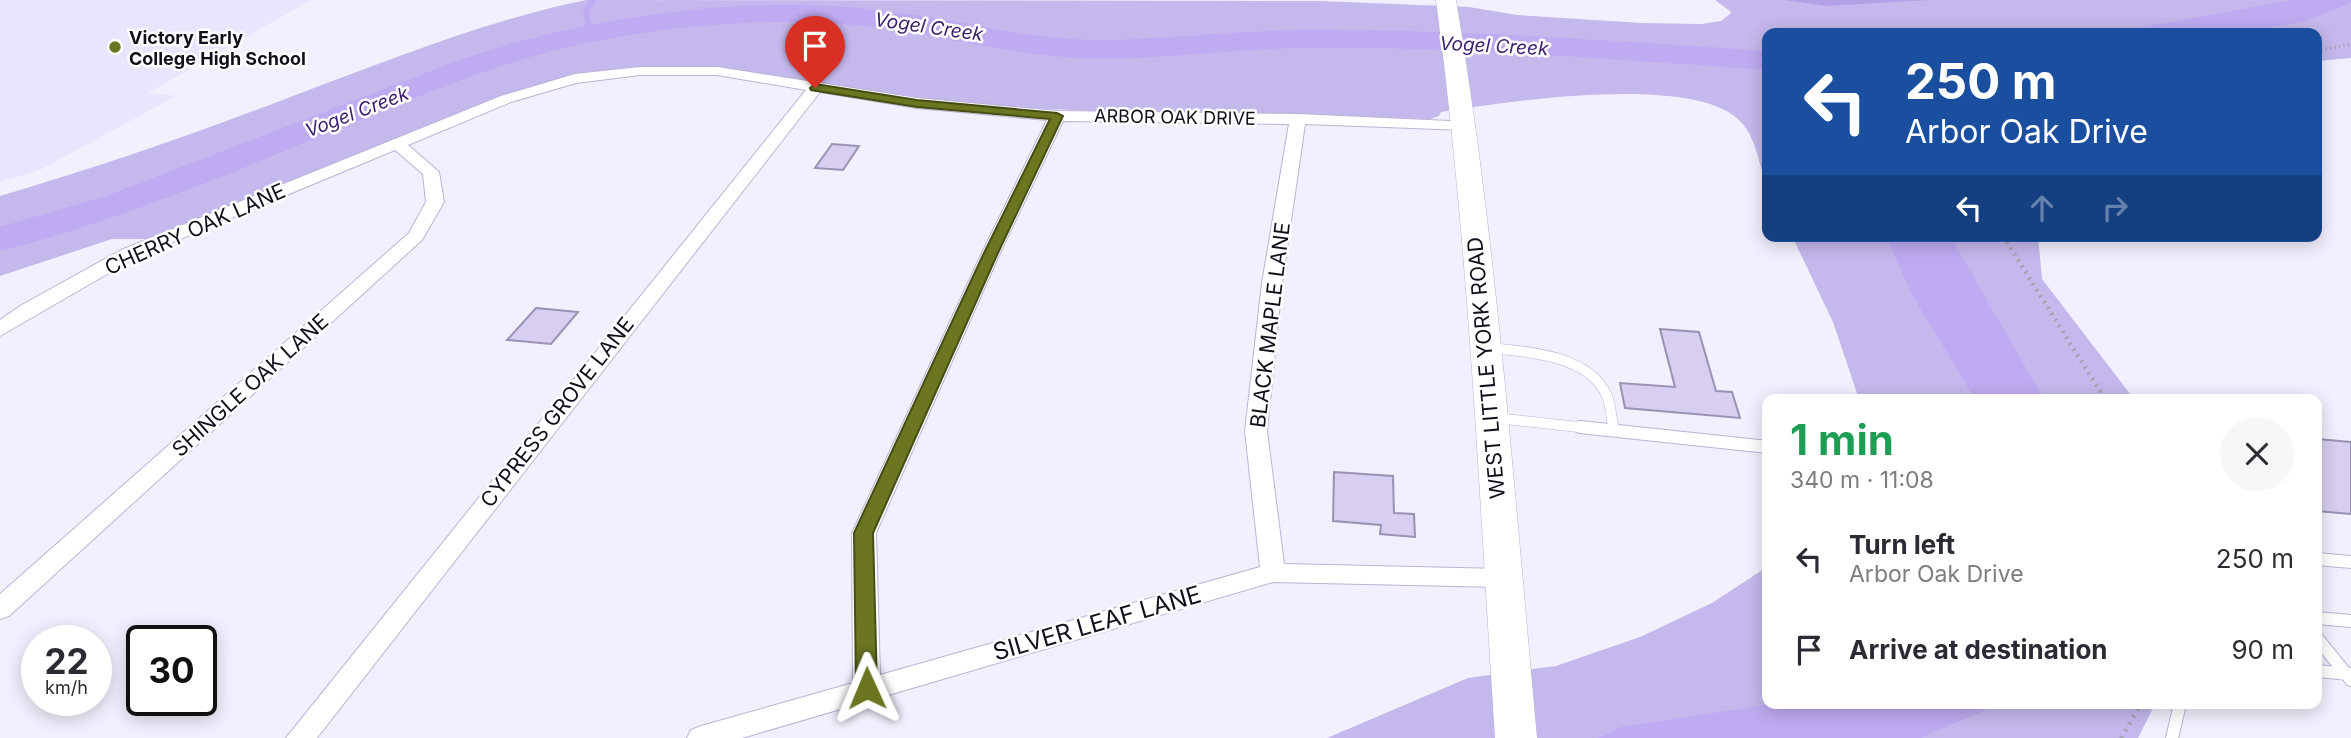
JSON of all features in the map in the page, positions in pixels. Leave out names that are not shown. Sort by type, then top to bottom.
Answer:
[{"type":"street","name":"WEST LITTLE YORK ROAD","points":[[1448,7],[1465,125],[1516,738]]},
{"type":"street","name":"ARBOR OAK DRIVE","points":[[397,144],[506,99],[575,79],[640,71],[717,71],[917,103],[1057,116],[1298,119],[1465,125]]},
{"type":"street","name":"CYPRESS GROVE LANE","points":[[300,738],[815,88]]},
{"type":"street","points":[[867,688],[864,533],[990,255],[1057,116]]},
{"type":"street","name":"BLACK MAPLE LANE","points":[[1273,573],[1256,431],[1272,283],[1298,119]]},
{"type":"street","name":"CHERRY OAK LANE","points":[[0,330],[27,310],[128,254],[397,144]]},
{"type":"street","name":"SHINGLE OAK LANE","points":[[0,609],[416,236],[435,202],[431,172],[397,144]]},
{"type":"street","name":"SILVER LEAF LANE","points":[[701,738],[1273,573],[1502,578]]},
{"type":"lane","points":[[1485,348],[1546,356],[1574,366],[1592,377],[1606,393],[1614,430]]},
{"type":"lane","points":[[1490,417],[1762,446]]},
{"type":"lane","points":[[2322,559],[2351,562]]},
{"type":"lane","points":[[2322,618],[2351,621]]},
{"type":"lane","points":[[2322,644],[2349,676]]},
{"type":"lane","points":[[2322,672],[2349,676]]},
{"type":"lane","points":[[2172,738],[2179,709]]},
{"type":"path","points":[[2322,50],[2351,44]]},
{"type":"path","points":[[2007,242],[2102,394]]},
{"type":"path","points":[[2120,738],[2138,709]]},
{"type":"shaded area","name":"Victory Early College High School","points":[[0,0],[311,0],[148,93],[176,96],[40,170],[0,182]]},
{"type":"shaded area","points":[[586,0],[1320,1],[1469,7],[1517,15],[1702,24],[1721,21],[1730,14],[1731,12],[1715,0],[2351,0],[2351,58],[2322,61],[2322,28],[1762,28],[1762,171],[1746,129],[1741,122],[1718,107],[1684,98],[1643,94],[1598,94],[1508,102],[1441,112],[1439,116],[1430,119],[1164,114],[933,101],[708,67],[670,66],[612,71],[516,91],[148,239],[112,239],[0,276],[0,196],[184,136],[474,30]]},
{"type":"shaded area","points":[[1785,0],[1929,0],[1827,6]]},
{"type":"shaded area","points":[[2292,0],[2351,0],[2351,3],[2306,21],[2266,28],[2138,28]]},
{"type":"shaded area","points":[[1795,242],[2039,242],[2042,279],[2130,394],[1857,394],[1833,322]]},
{"type":"shaded area","points":[[1889,242],[1953,242],[2041,394],[1972,394],[1911,293]]},
{"type":"shaded area","points":[[1762,570],[1762,709],[2152,709],[2138,738],[1327,738],[1468,678],[1556,666],[1640,637],[1712,603]]},
{"type":"shaded area","points":[[1762,706],[1762,709],[1988,709],[1920,738],[1598,738],[1621,727]]},
{"type":"building","points":[[832,144],[859,146],[843,170],[815,168]]},
{"type":"building","points":[[536,308],[578,312],[551,344],[507,340]]},
{"type":"building","points":[[1660,329],[1699,332],[1716,391],[1732,392],[1740,418],[1625,408],[1620,383],[1675,387]]},
{"type":"building","points":[[2322,439],[2351,442],[2351,514],[2322,511]]},
{"type":"building","points":[[1334,472],[1393,476],[1394,513],[1414,514],[1415,537],[1380,534],[1381,525],[1333,521]]},
{"type":"waterway","points":[[590,33],[586,11],[593,0]]},
{"type":"waterway","name":"Vogel Creek","points":[[0,239],[122,203],[473,65],[561,39],[689,18],[755,13],[853,16],[1069,48],[1128,49],[1275,40],[1363,39],[1537,46],[1762,61]]},
{"type":"place","name":"Victory Early College High School","points":[[115,47]]},
{"type":"route","points":[[815,88],[917,103],[1057,116],[990,255],[864,533],[867,688]]}]
